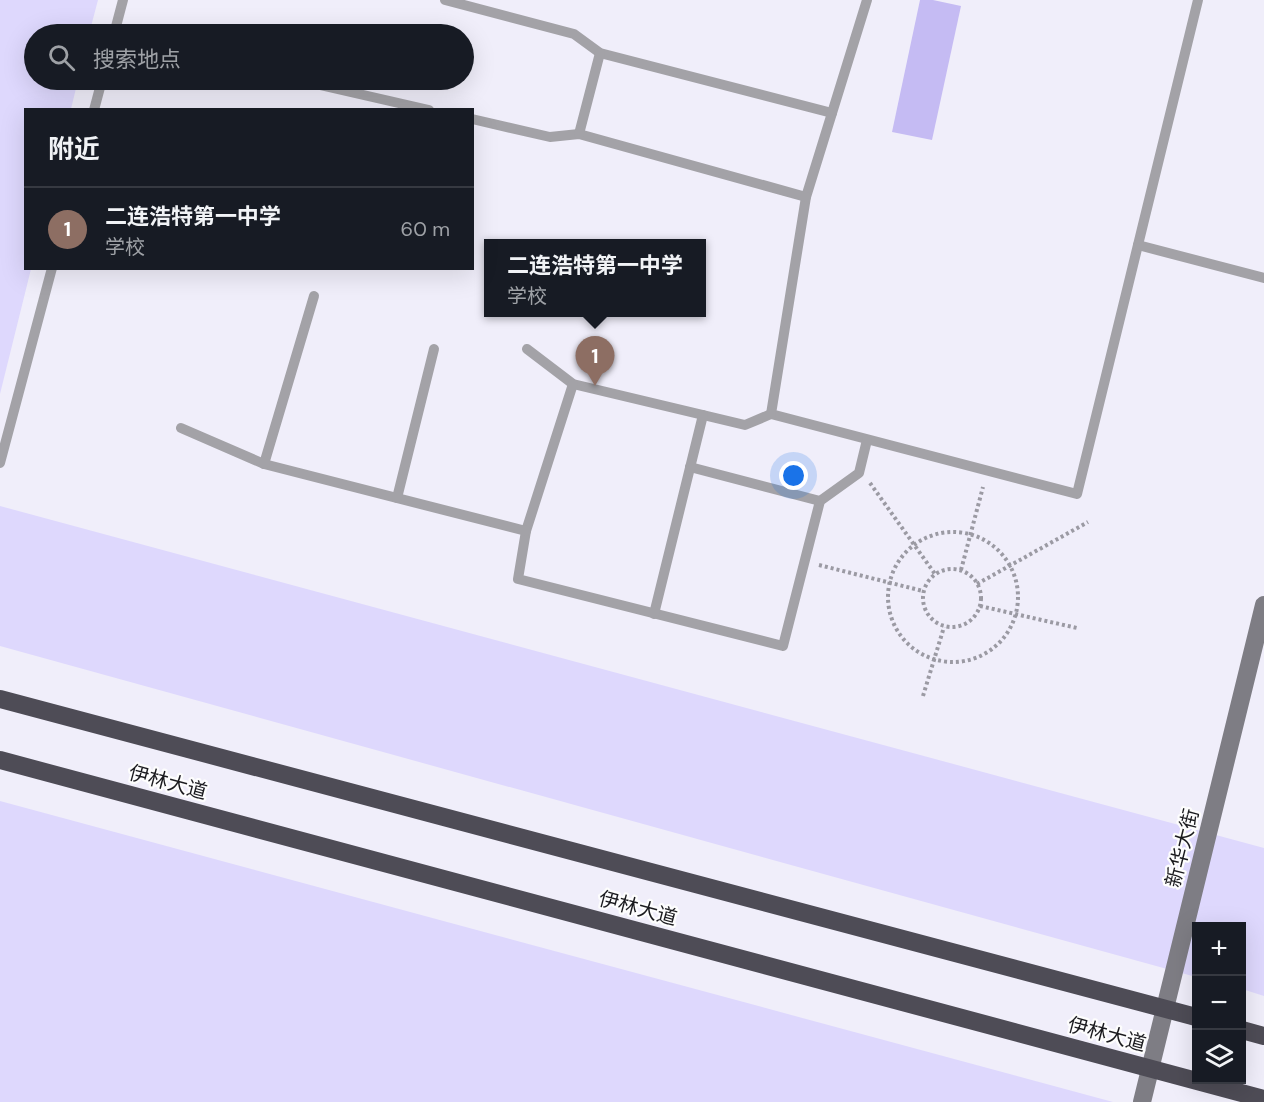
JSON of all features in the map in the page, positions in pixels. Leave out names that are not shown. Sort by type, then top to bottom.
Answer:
[{"type":"highway","points":[[0,699],[1192,1016]]},
{"type":"highway","name":"伊林大道","points":[[0,760],[1264,1099]]},
{"type":"highway","points":[[1246,1031],[1264,1036]]},
{"type":"main road","name":"新华大街","points":[[1142,1102],[1264,604]]},
{"type":"lane","points":[[117,24],[123,0]]},
{"type":"lane","points":[[445,0],[574,34],[600,53],[832,113]]},
{"type":"lane","points":[[771,414],[806,197],[867,0]]},
{"type":"lane","points":[[527,349],[573,384],[745,425],[771,414],[1077,494],[1198,0]]},
{"type":"lane","points":[[579,134],[600,53]]},
{"type":"lane","points":[[95,108],[99,90]]},
{"type":"lane","points":[[342,90],[420,108]]},
{"type":"lane","points":[[474,120],[550,137],[579,134],[806,197]]},
{"type":"lane","points":[[1138,245],[1264,278]]},
{"type":"lane","points":[[0,463],[51,270]]},
{"type":"lane","points":[[264,464],[314,296]]},
{"type":"lane","points":[[397,498],[435,349]]},
{"type":"lane","points":[[573,384],[526,531],[518,579],[783,646],[820,501],[859,473],[867,440]]},
{"type":"lane","points":[[654,614],[703,415]]},
{"type":"lane","points":[[181,428],[264,464],[526,531]]},
{"type":"lane","points":[[690,467],[820,501]]},
{"type":"path","points":[[961,570],[987,471]]},
{"type":"path","points":[[859,473],[864,475],[935,574]]},
{"type":"path","points":[[977,584],[1088,522]]},
{"type":"path","points":[[962,532],[989,542],[1005,557],[1011,565],[1017,583],[1018,605],[1010,629],[993,649],[972,659],[944,662],[918,652],[901,637],[889,612],[889,582],[898,562],[914,544],[936,533],[962,532]]},
{"type":"path","points":[[805,561],[923,591]]},
{"type":"path","points":[[948,569],[961,570],[969,574],[977,584],[980,606],[976,614],[966,623],[956,627],[944,627],[933,621],[926,613],[922,602],[923,591],[929,579],[935,574],[948,569]]},
{"type":"path","points":[[980,606],[1077,628]]},
{"type":"path","points":[[923,696],[944,627]]},
{"type":"shaded area","points":[[0,0],[98,0],[92,24],[24,24],[24,90],[76,90],[71,108],[24,108],[24,270],[31,270],[0,394]]},
{"type":"shaded area","points":[[0,506],[1264,848],[1264,996],[1246,990],[1246,922],[1192,922],[1192,976],[0,646]]},
{"type":"shaded area","points":[[0,801],[1113,1102],[0,1102]]},
{"type":"building","points":[[920,0],[933,0],[961,6],[932,140],[892,132]]},
{"type":"place","name":"二连浩特第一中学","points":[[595,386]]}]
